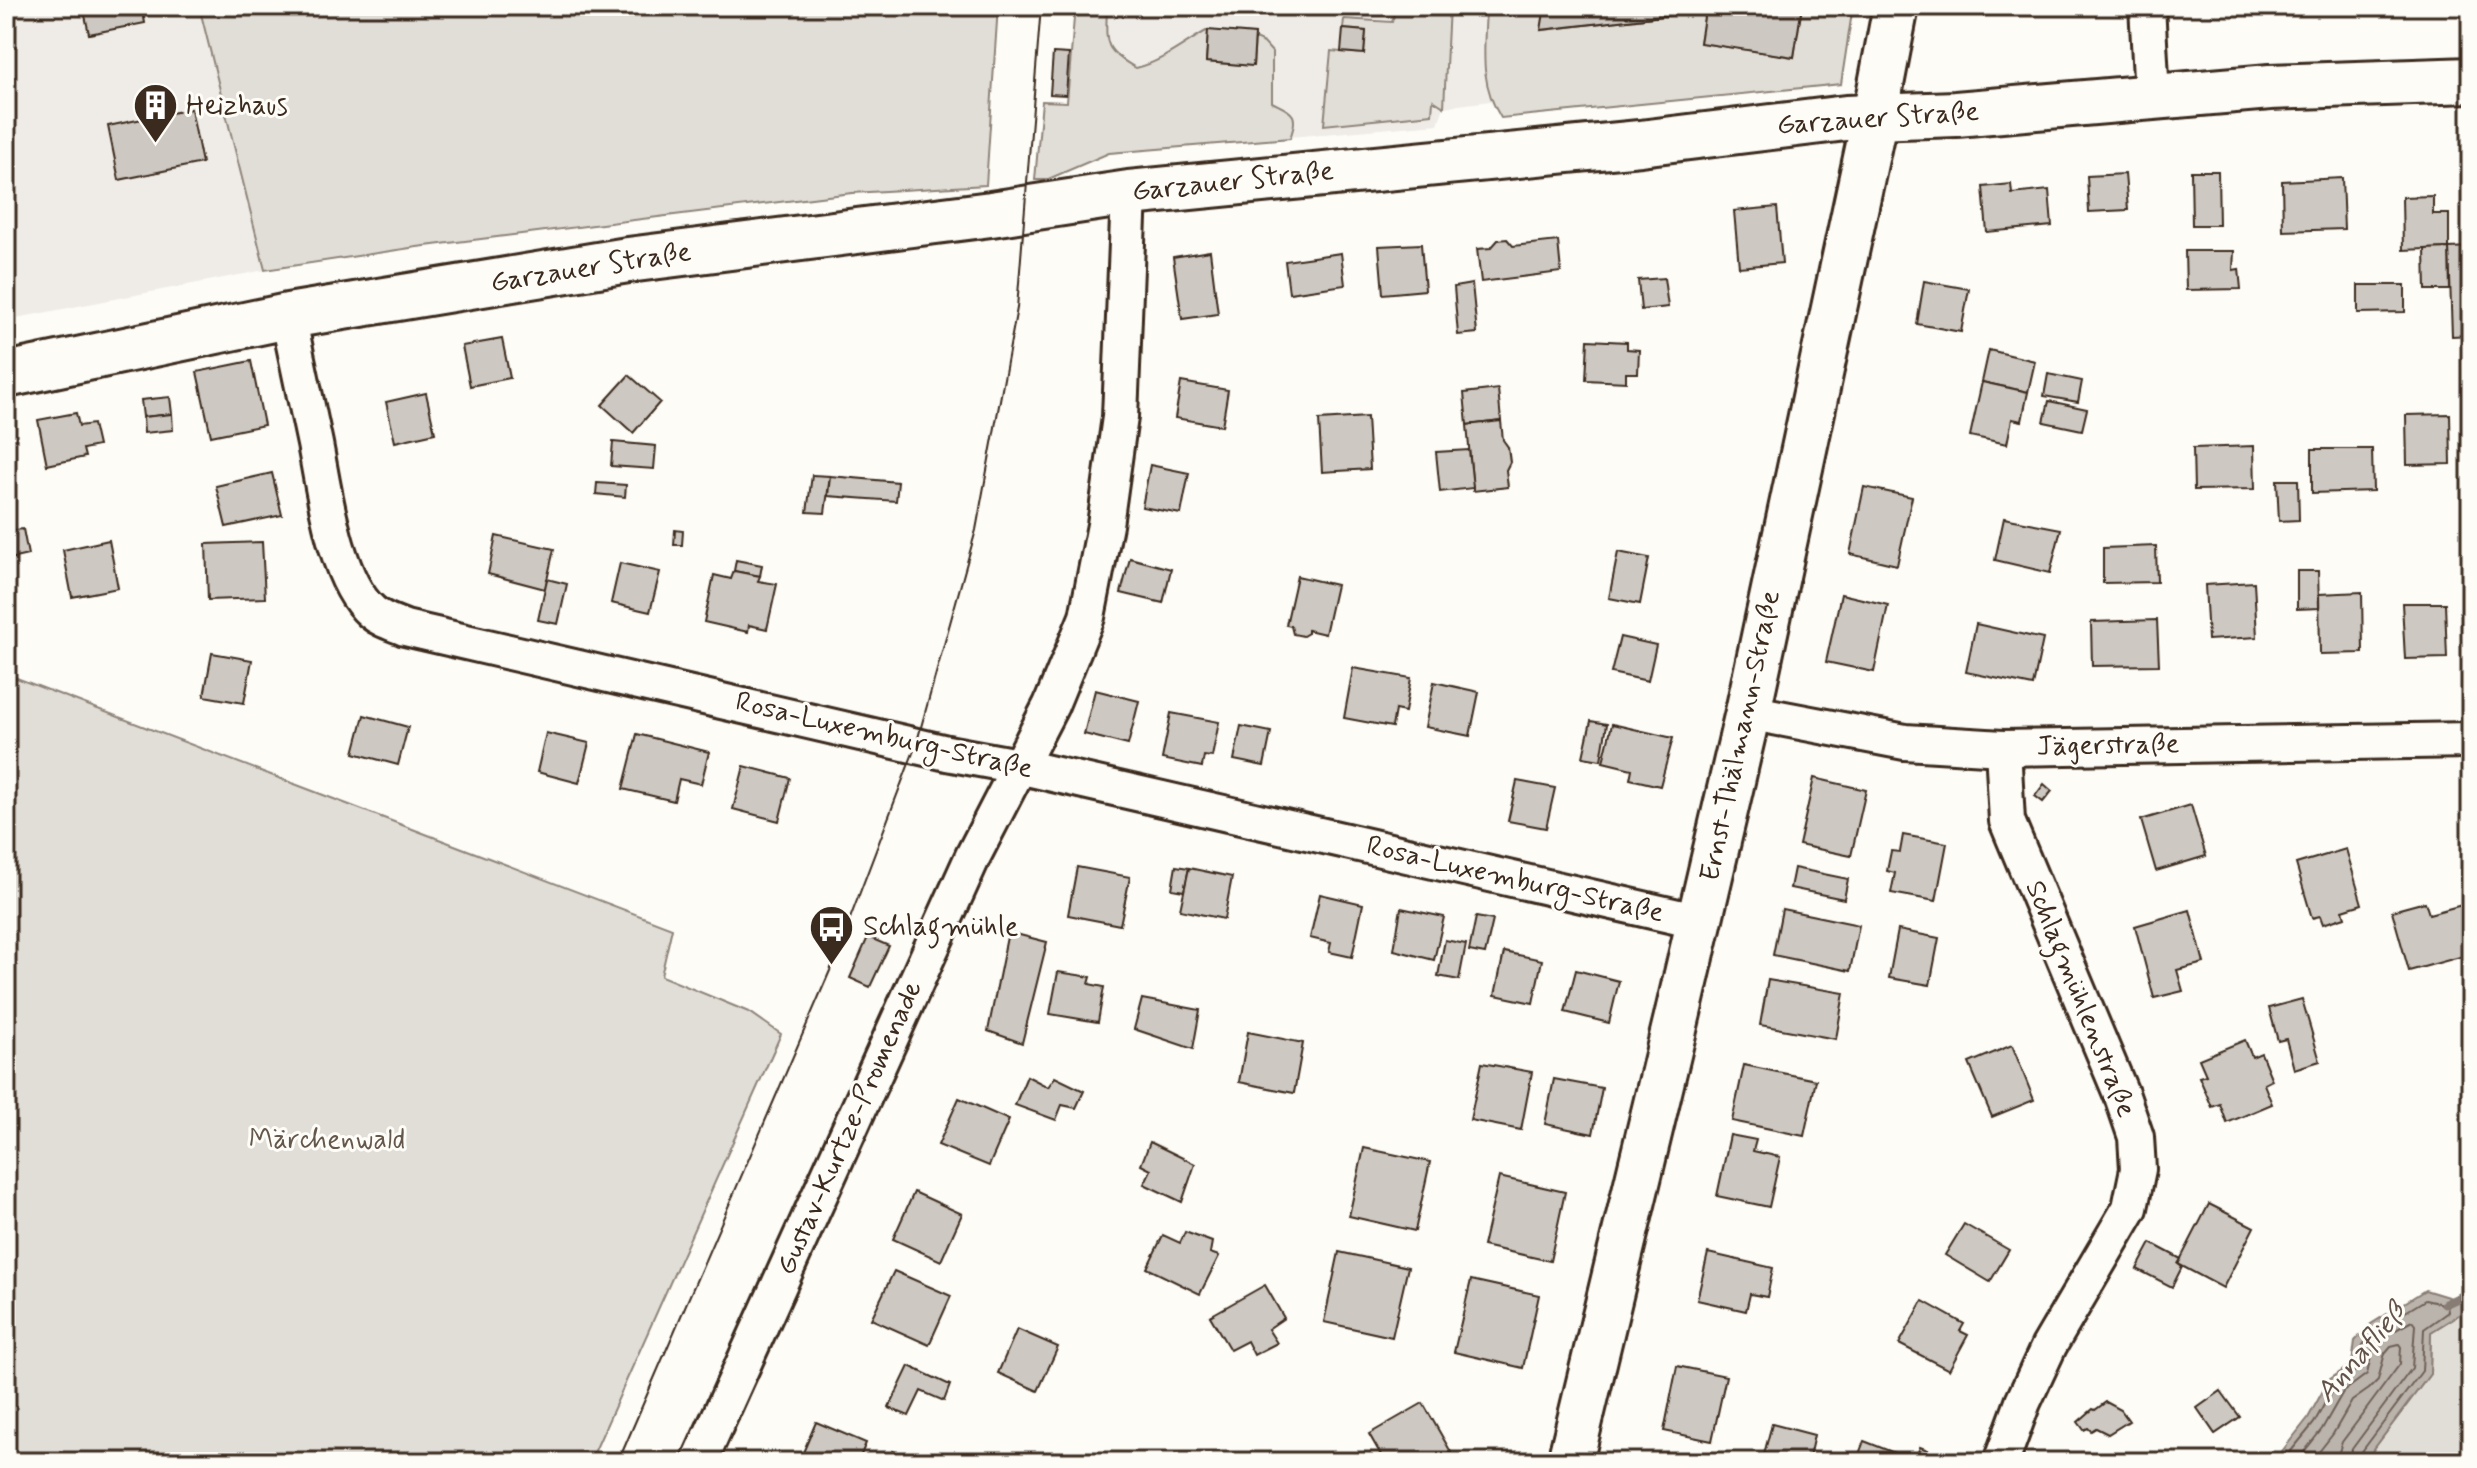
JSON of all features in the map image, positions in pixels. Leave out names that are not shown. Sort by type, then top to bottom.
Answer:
[{"type":"street","name":"Ernst-Thälmann-Straße","points":[[1570,1462],[1748,712],[1896,6]]},
{"type":"street","points":[[2147,6],[2152,96]]},
{"type":"street","name":"Garzauer Straße","points":[[6,375],[288,316],[628,260],[991,214],[1129,193],[1640,143],[1833,119],[1956,114],[2270,87],[2471,80]]},
{"type":"street","name":"Gustav-Kurtze-Promenade","points":[[699,1462],[973,856],[1051,705],[1087,617],[1105,525],[1120,417],[1129,193]]},
{"type":"street","name":"Rosa-Luxemburg-Straße","points":[[288,316],[329,517],[338,546],[354,588],[370,610],[384,620],[405,628],[855,732],[1018,766],[1700,922]]},
{"type":"street","name":"Jägerstraße","points":[[1748,712],[1905,742],[2003,748],[2471,740]]},
{"type":"street","name":"Schlagmühlenstraße","points":[[2001,1462],[2023,1402],[2049,1346],[2130,1208],[2138,1169],[2136,1137],[2122,1096],[2007,821],[2003,748]]},
{"type":"shaded area","points":[[6,6],[199,6],[265,270],[6,320]]},
{"type":"shaded area","points":[[1075,6],[1853,6],[1841,84],[1501,118],[1490,101],[1444,107],[1438,124],[1062,157]]},
{"type":"green space","points":[[199,6],[998,6],[986,185],[852,193],[417,247],[265,270]]},
{"type":"green space","points":[[1075,6],[1107,6],[1108,44],[1117,56],[1136,68],[1164,57],[1208,30],[1206,62],[1253,66],[1255,39],[1264,43],[1272,52],[1272,102],[1289,111],[1294,118],[1290,138],[1109,153],[1046,180],[1035,180],[1042,101],[1067,102]]},
{"type":"green space","points":[[1397,6],[1449,6],[1444,107],[1433,100],[1432,114],[1324,125],[1331,51],[1364,54],[1366,31],[1343,29],[1344,19],[1392,22]]},
{"type":"green space","points":[[1486,6],[1545,6],[1542,30],[1705,11],[1700,43],[1794,57],[1802,6],[1853,6],[1841,84],[1501,118],[1486,77]]},
{"type":"green space","name":"Märchenwald","points":[[6,674],[672,928],[661,976],[751,1013],[781,1034],[590,1462],[6,1462]]},
{"type":"green space","points":[[2471,1307],[2471,1462],[2364,1462],[2430,1374],[2431,1332]]},
{"type":"water","points":[[2425,1290],[2471,1304],[2471,1307],[2431,1332],[2430,1374],[2364,1462],[2264,1462],[2279,1455],[2308,1418],[2329,1380],[2352,1364],[2355,1341],[2371,1324]]},
{"type":"building","points":[[83,6],[142,6],[145,23],[89,34]]},
{"type":"building","points":[[1545,6],[1802,6],[1794,57],[1700,43],[1705,11],[1541,30]]},
{"type":"building","points":[[1343,29],[1366,31],[1364,54],[1341,52]]},
{"type":"building","points":[[1208,30],[1255,34],[1253,66],[1206,62]]},
{"type":"building","points":[[1053,53],[1069,54],[1066,95],[1050,94]]},
{"type":"building","name":"Heizhaus","points":[[191,109],[202,163],[119,180],[108,126]]},
{"type":"building","points":[[2191,171],[2218,171],[2219,225],[2192,225]]},
{"type":"building","points":[[2125,174],[2128,210],[2089,212],[2087,176]]},
{"type":"building","points":[[2342,178],[2344,229],[2283,231],[2282,181]]},
{"type":"building","points":[[2011,184],[2012,194],[2049,190],[2052,226],[1987,232],[1983,187]]},
{"type":"building","points":[[2433,196],[2433,214],[2449,214],[2449,248],[2403,250],[2402,197]]},
{"type":"building","points":[[1777,207],[1782,263],[1739,267],[1734,211]]},
{"type":"building","points":[[1507,239],[1513,246],[1558,241],[1561,272],[1481,282],[1477,249],[1491,248],[1498,240]]},
{"type":"building","points":[[1421,244],[1425,290],[1383,294],[1379,246]]},
{"type":"building","points":[[2471,247],[2471,335],[2452,336],[2449,248]]},
{"type":"building","points":[[2449,248],[2450,290],[2426,290],[2425,249]]},
{"type":"building","points":[[1210,251],[1218,314],[1182,319],[1173,257]]},
{"type":"building","points":[[2185,251],[2234,251],[2233,270],[2239,269],[2241,289],[2186,290]]},
{"type":"building","points":[[1341,253],[1345,285],[1289,293],[1285,261]]},
{"type":"building","points":[[1664,278],[1668,307],[1641,310],[1638,280]]},
{"type":"building","points":[[1924,281],[1969,289],[1961,332],[1917,324]]},
{"type":"building","points":[[1472,284],[1477,333],[1458,335],[1454,287]]},
{"type":"building","points":[[2358,285],[2405,285],[2405,312],[2358,313]]},
{"type":"building","points":[[502,339],[510,378],[470,386],[462,346]]},
{"type":"building","points":[[1588,340],[1627,342],[1627,349],[1639,350],[1638,373],[1626,373],[1626,382],[1586,380]]},
{"type":"building","points":[[1989,350],[2035,361],[2028,392],[1982,382]]},
{"type":"building","points":[[251,361],[264,425],[211,436],[197,372]]},
{"type":"building","points":[[2048,374],[2082,381],[2078,402],[2044,396]]},
{"type":"building","points":[[629,375],[660,402],[633,433],[602,405]]},
{"type":"building","points":[[1181,382],[1228,390],[1222,426],[1175,418]]},
{"type":"building","points":[[1982,382],[2028,392],[2022,421],[2012,419],[2007,444],[1970,436]]},
{"type":"building","points":[[1498,389],[1501,421],[1467,425],[1464,393]]},
{"type":"building","points":[[426,393],[435,433],[395,442],[386,402]]},
{"type":"building","points":[[170,397],[172,414],[143,417],[141,400]]},
{"type":"building","points":[[2049,401],[2087,409],[2082,430],[2044,422]]},
{"type":"building","points":[[76,413],[79,426],[93,424],[98,446],[83,449],[85,457],[47,465],[38,420]]},
{"type":"building","points":[[172,414],[173,430],[144,433],[143,417]]},
{"type":"building","points":[[2450,414],[2451,464],[2407,465],[2406,415]]},
{"type":"building","points":[[1367,417],[1370,469],[1322,472],[1319,420]]},
{"type":"building","points":[[1501,421],[1510,462],[1506,470],[1508,487],[1473,491],[1467,425]]},
{"type":"building","points":[[613,442],[656,446],[654,469],[611,466]]},
{"type":"building","points":[[2254,446],[2255,489],[2194,490],[2193,448]]},
{"type":"building","points":[[2312,449],[2372,449],[2373,491],[2312,493]]},
{"type":"building","points":[[1469,450],[1473,488],[1440,492],[1436,452]]},
{"type":"building","points":[[1150,465],[1189,473],[1181,514],[1142,507]]},
{"type":"building","points":[[272,473],[282,515],[226,527],[216,486]]},
{"type":"building","points":[[812,475],[830,476],[825,513],[807,512]]},
{"type":"building","points":[[830,476],[898,482],[896,501],[828,496]]},
{"type":"building","points":[[2277,480],[2298,480],[2299,520],[2279,521]]},
{"type":"building","points":[[597,483],[626,485],[625,497],[596,494]]},
{"type":"building","points":[[1864,487],[1912,497],[1897,565],[1850,554]]},
{"type":"building","points":[[2004,518],[2061,529],[2050,573],[1995,560]]},
{"type":"building","points":[[23,529],[28,555],[6,560],[6,531]]},
{"type":"building","points":[[675,530],[683,531],[682,545],[674,545]]},
{"type":"building","points":[[496,536],[554,549],[545,589],[488,574]]},
{"type":"building","points":[[109,540],[118,588],[72,597],[63,550]]},
{"type":"building","points":[[262,542],[265,598],[208,600],[206,544]]},
{"type":"building","points":[[2156,546],[2157,582],[2103,583],[2103,548]]},
{"type":"building","points":[[1618,552],[1649,558],[1640,604],[1609,598]]},
{"type":"building","points":[[1130,558],[1171,569],[1163,603],[1121,593]]},
{"type":"building","points":[[736,560],[762,565],[760,576],[734,571]]},
{"type":"building","points":[[620,563],[660,572],[650,612],[611,603]]},
{"type":"building","points":[[734,571],[760,576],[758,581],[777,584],[767,629],[749,625],[748,632],[704,622],[714,575],[731,579]]},
{"type":"building","points":[[2297,571],[2318,571],[2319,608],[2297,609]]},
{"type":"building","points":[[1297,576],[1336,585],[1325,634],[1308,630],[1303,636],[1293,634],[1291,626],[1286,625]]},
{"type":"building","points":[[547,579],[567,584],[558,624],[538,620]]},
{"type":"building","points":[[2254,582],[2257,637],[2208,640],[2205,585]]},
{"type":"building","points":[[2362,592],[2363,653],[2320,654],[2319,594]]},
{"type":"building","points":[[1841,594],[1888,605],[1874,672],[1826,662]]},
{"type":"building","points":[[2402,603],[2445,603],[2447,658],[2405,659]]},
{"type":"building","points":[[2157,620],[2159,665],[2092,666],[2091,622]]},
{"type":"building","points":[[1976,624],[2043,639],[2033,686],[1966,672]]},
{"type":"building","points":[[1620,637],[1656,645],[1648,681],[1611,673]]},
{"type":"building","points":[[212,653],[252,660],[244,703],[204,696]]},
{"type":"building","points":[[1353,668],[1411,678],[1405,712],[1395,710],[1392,727],[1344,718]]},
{"type":"building","points":[[1434,682],[1479,692],[1470,736],[1425,727]]},
{"type":"building","points":[[1095,690],[1139,701],[1128,745],[1084,734]]},
{"type":"building","points":[[1171,713],[1219,722],[1212,757],[1204,756],[1202,767],[1162,759]]},
{"type":"building","points":[[364,715],[408,727],[398,765],[354,753]]},
{"type":"building","points":[[1591,721],[1607,724],[1601,760],[1583,757]]},
{"type":"building","points":[[1612,724],[1673,738],[1660,786],[1630,779],[1632,769],[1603,762]]},
{"type":"building","points":[[1241,726],[1271,732],[1264,766],[1234,760]]},
{"type":"building","points":[[546,733],[589,743],[579,783],[537,772]]},
{"type":"building","points":[[637,734],[709,752],[701,784],[679,779],[674,801],[623,789]]},
{"type":"building","points":[[744,766],[790,778],[779,821],[733,809]]},
{"type":"building","points":[[1814,778],[1866,790],[1851,856],[1799,845]]},
{"type":"building","points":[[1517,781],[1555,788],[1546,828],[1508,821]]},
{"type":"building","points":[[2044,784],[2052,791],[2043,802],[2035,796]]},
{"type":"building","points":[[2191,805],[2206,856],[2156,871],[2141,820]]},
{"type":"building","points":[[1903,835],[1947,843],[1936,901],[1891,893],[1895,873],[1887,871],[1891,851],[1900,852]]},
{"type":"building","points":[[2346,849],[2362,904],[2343,910],[2345,917],[2323,924],[2320,916],[2312,918],[2296,864]]},
{"type":"building","points":[[1176,866],[1189,868],[1184,891],[1172,889]]},
{"type":"building","points":[[1077,867],[1130,877],[1120,925],[1068,915]]},
{"type":"building","points":[[1189,868],[1232,877],[1224,919],[1180,910]]},
{"type":"building","points":[[1794,868],[1848,879],[1844,899],[1790,888]]},
{"type":"building","points":[[1320,894],[1363,904],[1352,957],[1329,952],[1331,943],[1310,938]]},
{"type":"building","points":[[2425,902],[2429,914],[2462,905],[2471,935],[2471,954],[2409,971],[2392,911]]},
{"type":"building","points":[[1401,908],[1444,917],[1434,960],[1394,950]]},
{"type":"building","points":[[1782,909],[1859,925],[1850,971],[1773,955]]},
{"type":"building","points":[[2190,910],[2204,963],[2177,970],[2183,991],[2154,998],[2135,926]]},
{"type":"building","points":[[1476,917],[1493,920],[1485,954],[1469,951]]},
{"type":"building","points":[[1898,930],[1939,938],[1930,985],[1889,978]]},
{"type":"building","points":[[1008,932],[1047,942],[1022,1043],[988,1031]]},
{"type":"building","points":[[868,937],[889,946],[870,987],[850,978]]},
{"type":"building","points":[[1445,940],[1466,944],[1459,980],[1438,976]]},
{"type":"building","points":[[1504,952],[1542,960],[1533,1003],[1495,995]]},
{"type":"building","points":[[1576,970],[1619,981],[1609,1023],[1565,1012]]},
{"type":"building","points":[[1058,972],[1091,977],[1089,984],[1104,987],[1098,1022],[1050,1014]]},
{"type":"building","points":[[1768,980],[1844,993],[1836,1039],[1760,1025]]},
{"type":"building","points":[[1142,999],[1200,1010],[1193,1049],[1134,1029]]},
{"type":"building","points":[[2302,999],[2320,1061],[2294,1069],[2286,1039],[2278,1041],[2269,1008]]},
{"type":"building","points":[[1248,1032],[1303,1043],[1294,1093],[1239,1082]]},
{"type":"building","points":[[2245,1040],[2252,1057],[2261,1053],[2272,1080],[2264,1084],[2272,1104],[2227,1123],[2220,1104],[2212,1107],[2199,1077],[2206,1075],[2199,1059]]},
{"type":"building","points":[[2012,1045],[2034,1100],[1992,1117],[1969,1063]]},
{"type":"building","points":[[1482,1063],[1532,1072],[1521,1130],[1470,1120]]},
{"type":"building","points":[[1744,1065],[1816,1080],[1804,1136],[1732,1121]]},
{"type":"building","points":[[1027,1076],[1048,1087],[1055,1077],[1084,1091],[1076,1108],[1062,1105],[1056,1120],[1015,1105]]},
{"type":"building","points":[[1554,1079],[1602,1088],[1593,1134],[1545,1124]]},
{"type":"building","points":[[959,1098],[1009,1120],[989,1166],[938,1145]]},
{"type":"building","points":[[1730,1135],[1756,1140],[1753,1151],[1780,1157],[1769,1207],[1717,1196]]},
{"type":"building","points":[[1150,1142],[1195,1164],[1182,1202],[1144,1184],[1151,1170],[1141,1165]]},
{"type":"building","points":[[1364,1148],[1430,1162],[1415,1231],[1349,1216]]},
{"type":"building","points":[[1499,1177],[1565,1192],[1550,1261],[1483,1246]]},
{"type":"building","points":[[914,1192],[962,1214],[941,1261],[893,1239]]},
{"type":"building","points":[[2209,1204],[2254,1227],[2223,1288],[2178,1264]]},
{"type":"building","points":[[1964,1224],[2009,1250],[1990,1282],[1945,1255]]},
{"type":"building","points":[[1185,1232],[1212,1242],[1210,1253],[1219,1256],[1200,1294],[1147,1268],[1163,1235],[1180,1243]]},
{"type":"building","points":[[2151,1243],[2181,1259],[2178,1264],[2182,1267],[2172,1287],[2137,1269]]},
{"type":"building","points":[[1339,1252],[1408,1267],[1392,1337],[1324,1322]]},
{"type":"building","points":[[1708,1253],[1773,1268],[1767,1297],[1750,1294],[1746,1311],[1697,1300]]},
{"type":"building","points":[[894,1271],[951,1296],[929,1345],[871,1319]]},
{"type":"building","points":[[1471,1280],[1539,1295],[1523,1368],[1454,1352]]},
{"type":"building","points":[[1265,1285],[1284,1318],[1268,1329],[1277,1343],[1254,1355],[1247,1341],[1230,1350],[1210,1316]]},
{"type":"building","points":[[1923,1301],[1964,1324],[1960,1331],[1968,1335],[1949,1370],[1899,1344]]},
{"type":"building","points":[[1017,1329],[1058,1347],[1038,1391],[998,1373]]},
{"type":"building","points":[[909,1366],[950,1385],[944,1401],[921,1391],[909,1416],[889,1408]]},
{"type":"building","points":[[1677,1366],[1726,1376],[1712,1441],[1664,1431]]},
{"type":"building","points":[[2221,1391],[2240,1417],[2215,1434],[2197,1408]]},
{"type":"building","points":[[2106,1402],[2121,1410],[2129,1421],[2108,1434],[2096,1428],[2084,1430],[2078,1422]]},
{"type":"building","points":[[1423,1403],[1451,1452],[1433,1462],[1385,1462],[1369,1434]]},
{"type":"building","points":[[816,1422],[866,1443],[858,1462],[799,1462]]},
{"type":"building","points":[[1772,1424],[1814,1435],[1808,1462],[1764,1454]]},
{"type":"building","points":[[1864,1441],[1895,1453],[1892,1462],[1856,1462]]},
{"type":"building","points":[[1920,1447],[1959,1462],[1914,1462]]},
{"type":"building","points":[[893,1451],[919,1462],[889,1462]]},
{"type":"building","points":[[1333,1452],[1339,1462],[1316,1462]]},
{"type":"waterway","name":"Annafließ","points":[[2445,1304],[2471,1292]]},
{"type":"tram line","points":[[618,1462],[832,966],[916,745],[976,530],[1017,308],[1041,6]]},
{"type":"place","name":"Heizhaus","points":[[155,145]]},
{"type":"place","name":"Schlagmühle","points":[[832,966]]}]
